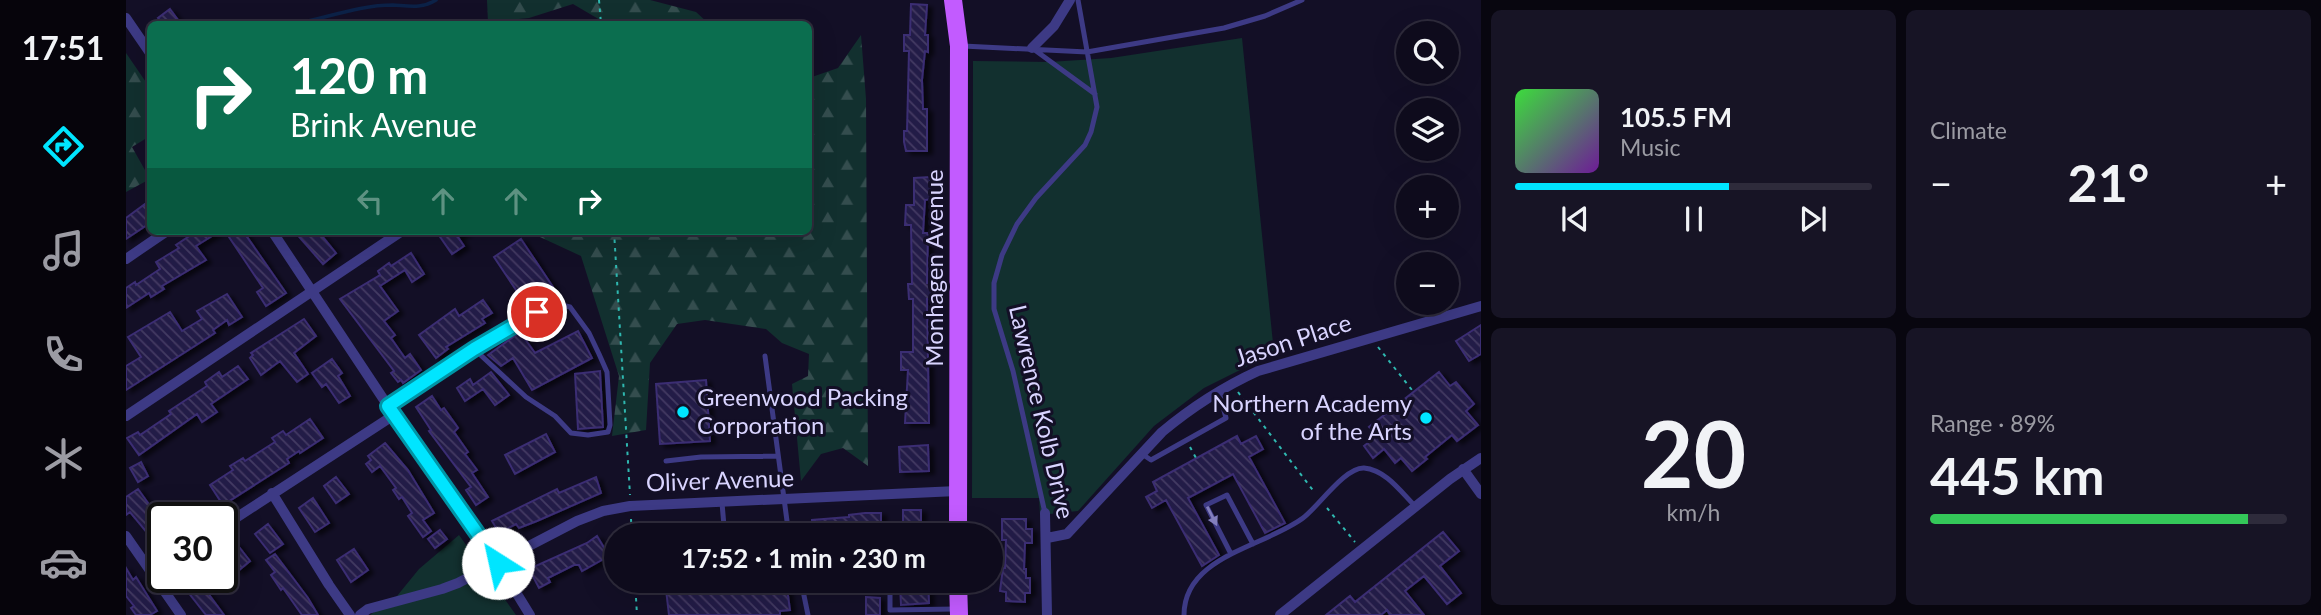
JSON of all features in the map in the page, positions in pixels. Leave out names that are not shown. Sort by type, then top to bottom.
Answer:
[{"type":"main road","name":"Monhagen Avenue","points":[[953,0],[959,46],[958,523]]},
{"type":"main road","points":[[958,593],[958,612]]},
{"type":"street","points":[[1032,48],[1054,26],[1070,0]]},
{"type":"street","points":[[126,18],[147,49]]},
{"type":"street","points":[[126,259],[161,235]]},
{"type":"street","points":[[275,235],[391,411],[498,563],[530,615]]},
{"type":"street","points":[[126,416],[396,235]]},
{"type":"street","name":"Jason Place","points":[[1047,538],[1067,534],[1162,432],[1232,383],[1258,371],[1481,306]]},
{"type":"street","points":[[238,516],[391,411],[474,349],[520,322]]},
{"type":"street","points":[[1280,615],[1463,468],[1481,458]]},
{"type":"street","points":[[1463,468],[1481,494]]},
{"type":"street","name":"Oliver Avenue","points":[[360,615],[368,610],[442,589],[577,521],[603,511],[630,506],[957,491]]},
{"type":"street","points":[[272,492],[350,615]]},
{"type":"street","name":"Lawrence Kolb Drive","points":[[1045,513],[1046,615]]},
{"type":"street","points":[[126,536],[147,566]]},
{"type":"street","points":[[166,593],[181,615]]},
{"type":"lane","name":"Lawrence Kolb Drive","points":[[1045,513],[1013,371],[994,309],[993,282],[1017,223],[1036,198],[1085,145],[1091,132],[1097,107],[1078,0]]},
{"type":"lane","points":[[959,46],[1087,52],[1224,28],[1265,16],[1302,0]]},
{"type":"lane","points":[[1032,48],[1095,93]]},
{"type":"lane","points":[[474,349],[526,397],[555,416],[571,433],[587,435],[608,432],[610,425],[607,372],[589,333],[570,307],[553,303],[520,322]]},
{"type":"lane","points":[[765,356],[788,523]]},
{"type":"lane","points":[[1142,454],[1151,460],[1226,418],[1219,391]]},
{"type":"lane","points":[[666,461],[701,457],[778,456]]},
{"type":"lane","points":[[1184,615],[1191,585],[1202,572],[1231,554],[1269,539],[1304,517],[1349,474],[1362,468],[1382,473],[1416,507]]},
{"type":"lane","points":[[1231,554],[1206,505],[1227,495],[1253,544]]},
{"type":"lane","points":[[722,503],[724,523]]},
{"type":"lane","points":[[803,593],[808,615]]},
{"type":"lane","points":[[890,593],[890,610],[958,612]]},
{"type":"path","points":[[600,0],[601,21]]},
{"type":"path","points":[[614,235],[631,523]]},
{"type":"path","points":[[1376,343],[1412,390]]},
{"type":"path","points":[[1232,383],[1320,500],[1358,545]]},
{"type":"path","points":[[636,593],[637,615]]},
{"type":"green space","points":[[487,0],[650,0],[696,12],[706,21],[602,21],[573,4],[529,18],[488,21]]},
{"type":"green space","points":[[861,35],[866,99],[868,466],[843,448],[821,454],[801,481],[792,384],[808,376],[809,354],[782,343],[766,329],[705,320],[677,324],[650,363],[646,430],[612,436],[619,376],[581,256],[536,235],[812,235],[812,77],[838,68]]},
{"type":"green space","points":[[1242,38],[1274,353],[1204,388],[1154,426],[1078,511],[1040,515],[1039,498],[972,498],[973,61],[1049,62],[1111,58]]},
{"type":"green space","points":[[126,53],[147,84],[147,138],[132,147],[147,174],[147,181],[126,192]]},
{"type":"green space","points":[[459,535],[516,615],[370,615],[397,596],[419,569]]},
{"type":"building","points":[[911,4],[927,5],[925,35],[928,35],[928,52],[925,51],[922,80],[923,109],[927,109],[927,151],[906,151],[904,142],[904,131],[907,131],[909,51],[904,51],[904,35],[910,35]]},
{"type":"building","points":[[170,9],[179,21],[160,21],[158,18]]},
{"type":"building","points":[[930,177],[931,199],[925,200],[923,233],[928,233],[927,283],[931,283],[931,299],[927,299],[929,423],[905,423],[908,370],[901,370],[901,352],[913,352],[913,299],[909,299],[908,284],[912,284],[911,225],[905,225],[906,205],[914,205],[914,178]]},
{"type":"building","points":[[145,204],[147,207],[147,225],[126,239],[126,218]]},
{"type":"building","points":[[191,235],[214,235],[196,246],[206,260],[162,286],[164,289],[151,297],[149,293],[126,308],[126,288],[135,282],[136,285],[160,269],[156,262],[179,248],[176,245]]},
{"type":"building","points":[[228,235],[246,235],[286,293],[266,306],[257,292],[263,288]]},
{"type":"building","points":[[298,235],[321,235],[336,253],[323,264]]},
{"type":"building","points":[[439,235],[461,235],[458,237],[464,246],[452,254]]},
{"type":"building","points":[[521,239],[553,287],[526,305],[494,257]]},
{"type":"building","points":[[411,253],[424,274],[412,282],[405,270],[380,286],[398,311],[384,321],[395,335],[391,338],[405,358],[410,354],[421,370],[403,383],[401,380],[398,382],[391,373],[394,371],[340,299],[380,275],[378,271],[389,263],[391,266]]},
{"type":"building","points":[[227,294],[242,317],[229,325],[227,320],[213,330],[215,333],[126,390],[126,366],[141,357],[128,337],[170,312],[182,331],[202,319],[197,311]]},
{"type":"building","points":[[483,300],[492,313],[482,319],[485,323],[446,347],[448,349],[436,358],[419,335],[455,309],[459,316]]},
{"type":"building","points":[[304,319],[316,336],[294,353],[308,374],[297,382],[280,361],[261,375],[250,358],[253,355],[251,353]]},
{"type":"building","points":[[1481,325],[1481,354],[1469,361],[1456,341]]},
{"type":"building","points":[[578,331],[592,358],[532,390],[513,358],[501,366],[488,355],[520,332],[535,353]]},
{"type":"building","points":[[332,359],[342,373],[338,376],[350,396],[339,403],[326,384],[322,387],[312,373]]},
{"type":"building","points":[[238,366],[248,379],[211,404],[217,412],[202,422],[197,414],[139,455],[127,438],[138,432],[140,435],[171,414],[169,411],[207,386],[205,382],[219,372],[222,377]]},
{"type":"building","points":[[600,371],[603,427],[578,429],[575,374]]},
{"type":"building","points":[[491,372],[509,395],[495,405],[483,389],[465,401],[457,388],[470,379],[473,385]]},
{"type":"building","name":"Northern Academy of the Arts","points":[[1439,372],[1450,386],[1456,382],[1474,404],[1466,411],[1478,425],[1457,441],[1452,435],[1412,471],[1401,458],[1395,463],[1384,449],[1373,458],[1364,446],[1377,436],[1369,427]]},
{"type":"building","name":"Greenwood Packing Corporation","points":[[706,380],[710,441],[660,444],[656,384]]},
{"type":"building","points":[[432,396],[458,428],[454,432],[468,452],[465,454],[477,470],[472,473],[488,497],[476,505],[466,490],[471,487],[429,431],[431,430],[416,407]]},
{"type":"building","points":[[310,419],[323,438],[287,459],[289,463],[228,502],[221,502],[210,485],[233,470],[230,466],[243,458],[245,461],[275,442],[272,438],[283,431],[286,435]]},
{"type":"building","points":[[546,434],[555,452],[515,474],[505,455]]},
{"type":"building","points":[[1237,436],[1241,444],[1256,436],[1263,449],[1249,457],[1285,523],[1265,533],[1233,474],[1188,498],[1219,555],[1202,566],[1166,500],[1152,508],[1146,497],[1157,491],[1153,482]]},
{"type":"building","points":[[385,443],[408,470],[434,513],[423,520],[431,531],[423,537],[408,516],[412,513],[402,497],[399,499],[393,490],[396,488],[380,466],[372,472],[366,464],[371,460],[368,456]]},
{"type":"building","points":[[928,445],[929,471],[900,472],[899,447]]},
{"type":"building","points":[[141,462],[148,476],[138,482],[130,468]]},
{"type":"building","points":[[336,477],[349,494],[336,503],[324,486]]},
{"type":"building","points":[[596,477],[601,493],[537,521],[519,528],[516,524],[499,533],[492,521],[557,489],[559,493]]},
{"type":"building","points":[[138,489],[147,502],[147,533],[130,512],[126,515],[126,497]]},
{"type":"building","points":[[313,498],[329,523],[315,532],[299,508]]},
{"type":"building","points":[[903,510],[921,510],[921,523],[903,523]]},
{"type":"building","points":[[881,513],[881,523],[812,523],[812,520]]},
{"type":"building","points":[[1002,519],[1026,519],[1026,529],[1032,529],[1032,543],[1025,543],[1024,569],[1026,578],[1030,578],[1030,593],[1025,593],[1025,602],[1006,601],[1006,592],[1003,592],[1006,540],[1003,540]]},
{"type":"building","points":[[268,524],[283,544],[270,553],[255,534]]},
{"type":"building","points":[[440,530],[447,539],[435,548],[428,539]]},
{"type":"building","points":[[1443,532],[1459,551],[1440,566],[1461,593],[1447,604],[1424,576],[1405,591],[1424,615],[1390,615],[1387,610],[1381,615],[1326,615],[1350,596],[1355,602]]},
{"type":"building","points":[[597,536],[604,548],[604,559],[582,571],[579,565],[574,565],[548,578],[550,582],[539,588],[529,569]]},
{"type":"building","points":[[238,546],[250,561],[238,571]]},
{"type":"building","points":[[354,549],[368,570],[351,582],[337,560]]},
{"type":"building","points":[[275,554],[318,615],[302,615],[283,588],[281,590],[271,575],[275,572],[266,560]]},
{"type":"building","points":[[126,568],[133,580],[136,577],[157,611],[150,615],[136,615],[131,608],[134,606],[126,596]]},
{"type":"building","points":[[189,593],[208,593],[224,615],[206,615]]},
{"type":"building","points":[[666,593],[788,593],[790,610],[780,611],[780,615],[669,615]]},
{"type":"building","points":[[900,593],[929,593],[929,603],[901,605]]},
{"type":"building","points":[[866,597],[880,598],[880,615],[866,615]]},
{"type":"waterway","points":[[307,21],[368,7],[420,6],[436,0]]},
{"type":"place","name":"Greenwood Packing Corporation","points":[[683,412]]},
{"type":"place","name":"Northern Academy of the Arts","points":[[1426,418]]},
{"type":"route","points":[[498,563],[388,406],[474,349],[537,312]]}]
